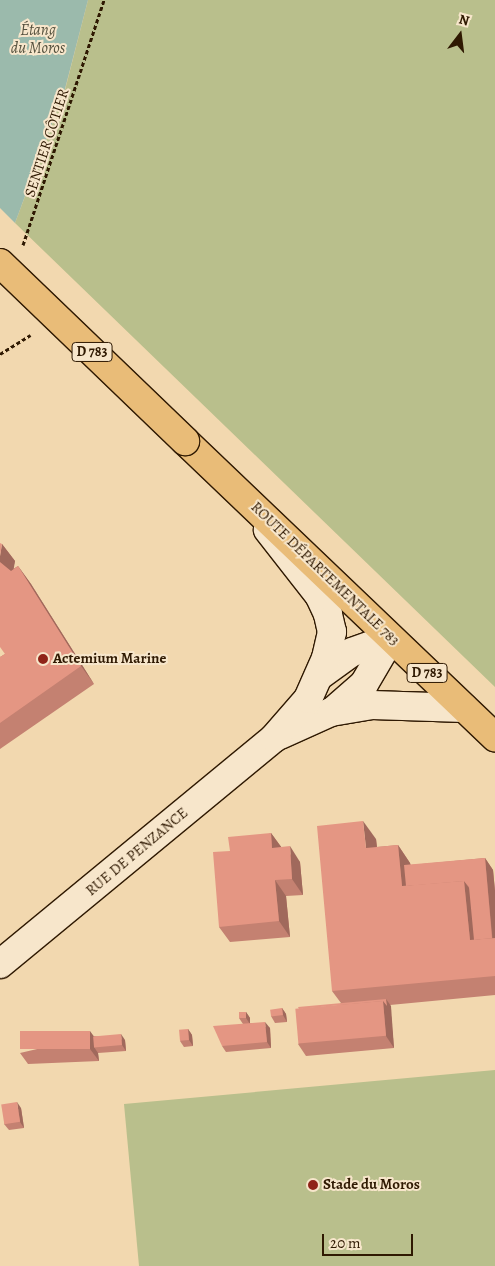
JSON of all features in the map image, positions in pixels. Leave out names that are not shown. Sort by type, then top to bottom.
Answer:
[{"type":"main road","name":"ROUTE DÉPARTEMENTALE 783","points":[[9,259],[184,441],[243,495],[464,708]]},
{"type":"main road","name":"RUE DE PENZANCE","points":[[0,964],[274,738],[308,700],[319,676],[332,632],[328,614],[319,595],[243,495]]},
{"type":"main road","points":[[319,676],[352,652],[391,638]]},
{"type":"main road","points":[[331,712],[364,684],[391,638]]},
{"type":"main road","name":"RUE DE PENZANCE","points":[[274,738],[331,712],[411,703],[464,708]]},
{"type":"main road","name":"D 783","points":[[464,708],[495,737]]},
{"type":"path","name":"SENTIER CÔTIER","points":[[9,259],[31,230],[104,0]]},
{"type":"path","points":[[0,354],[27,339],[32,333],[29,326]]},
{"type":"green space","points":[[88,0],[495,0],[495,687],[15,223],[65,90]]},
{"type":"green space","name":"Stade du Moros","points":[[495,1070],[495,1266],[139,1266],[124,1104]]},
{"type":"water","name":"Étang du Moros","points":[[0,0],[88,0],[65,89],[15,223],[0,208]]},
{"type":"building","name":"Actemium Marine","points":[[0,562],[11,571],[18,566],[81,666],[0,723],[0,657],[5,654],[0,647]]},
{"type":"building","points":[[363,821],[366,848],[398,845],[402,886],[464,881],[470,940],[495,938],[495,976],[332,991],[317,826]]},
{"type":"building","points":[[271,833],[272,848],[290,846],[292,879],[275,880],[279,921],[219,927],[213,852],[230,851],[228,837]]},
{"type":"building","points":[[485,858],[492,938],[474,940],[469,887],[464,881],[406,886],[404,865]]},
{"type":"building","points":[[386,999],[387,1006],[383,1001],[299,1009],[298,1007]]},
{"type":"building","points":[[383,1001],[386,1036],[298,1044],[295,1009]]},
{"type":"building","points":[[282,1008],[283,1015],[271,1017],[270,1010]]},
{"type":"building","points":[[239,1012],[246,1012],[246,1018],[239,1018]]},
{"type":"building","points":[[265,1022],[267,1042],[222,1046],[213,1026]]},
{"type":"building","points":[[188,1029],[189,1040],[180,1041],[179,1030]]},
{"type":"building","points":[[20,1031],[90,1031],[90,1049],[20,1049]]},
{"type":"building","points":[[121,1034],[122,1045],[94,1047],[93,1036]]},
{"type":"building","points":[[17,1102],[20,1122],[4,1124],[1,1105]]},
{"type":"place","name":"Actemium Marine","points":[[43,659]]},
{"type":"place","name":"Stade du Moros","points":[[313,1185]]}]
